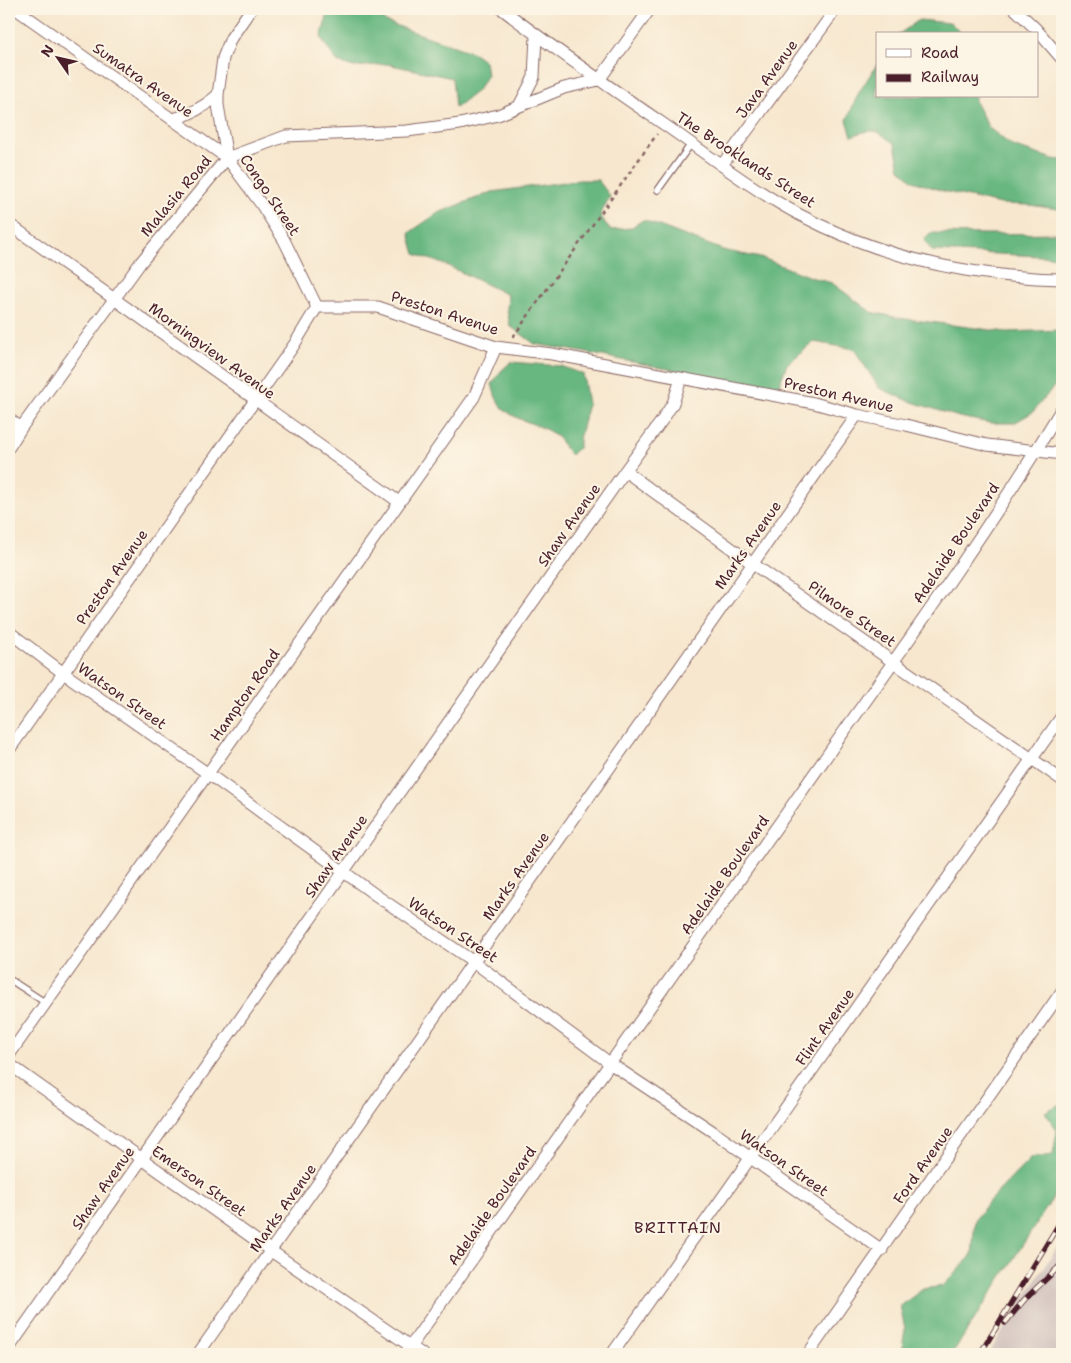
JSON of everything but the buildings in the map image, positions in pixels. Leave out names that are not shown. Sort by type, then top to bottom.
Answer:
[{"type":"street","name":"Sumatra Avenue","points":[[16,9],[227,158]]},
{"type":"street","name":"Congo Street","points":[[251,9],[227,47],[223,58],[218,94],[227,158],[261,204],[284,240],[318,307]]},
{"type":"street","name":"The Brooklands Street","points":[[502,9],[536,36],[722,166],[800,215],[887,252],[954,269],[997,275],[1062,279]]},
{"type":"street","points":[[599,80],[650,9]]},
{"type":"street","name":"Java Avenue","points":[[722,166],[836,9]]},
{"type":"street","points":[[1015,9],[1043,36],[1062,59]]},
{"type":"street","points":[[519,106],[534,77],[536,36]]},
{"type":"street","name":"Malasia Road","points":[[9,447],[141,262],[227,158],[286,136],[432,129],[498,115],[564,88],[599,80]]},
{"type":"street","points":[[173,119],[208,104],[218,94]]},
{"type":"street","name":"Morningview Avenue","points":[[9,224],[399,502]]},
{"type":"street","name":"Preston Avenue","points":[[9,750],[62,672],[294,345],[318,307],[378,307],[501,348],[552,354],[814,403],[856,415],[914,427],[980,444],[1062,454]]},
{"type":"street","name":"Hampton Road","points":[[9,1055],[474,397],[501,348]]},
{"type":"street","name":"Shaw Avenue","points":[[9,1348],[663,419],[672,403],[681,379]]},
{"type":"street","name":"Adelaide Boulevard","points":[[408,1350],[893,662],[1036,451],[1062,408]]},
{"type":"street","name":"Marks Avenue","points":[[198,1354],[856,415]]},
{"type":"street","points":[[9,419],[21,428]]},
{"type":"street","name":"Pilmore Street","points":[[625,471],[753,564],[1062,780]]},
{"type":"street","name":"Watson Street","points":[[9,632],[62,672],[207,773],[343,872],[474,962],[611,1064],[674,1105],[882,1250]]},
{"type":"street","name":"Flint Avenue","points":[[612,1354],[1062,716]]},
{"type":"street","name":"Ford Avenue","points":[[808,1354],[1062,992]]},
{"type":"street","name":"Emerson Street","points":[[9,1064],[408,1350],[422,1354]]},
{"type":"lane","points":[[658,190],[691,144]]},
{"type":"lane","points":[[9,979],[46,1003]]},
{"type":"path","points":[[501,348],[664,124]]},
{"type":"shaded area","points":[[1061,1241],[1062,1354],[988,1354]]},
{"type":"green space","points":[[329,9],[373,9],[386,22],[474,53],[485,61],[487,75],[478,90],[455,108],[452,78],[387,64],[354,67],[337,62],[321,38]]},
{"type":"green space","points":[[919,20],[951,23],[960,32],[902,32]]},
{"type":"green space","points":[[876,66],[876,98],[975,98],[975,102],[989,128],[1012,146],[1062,160],[1062,212],[1058,209],[1029,205],[1000,204],[943,191],[913,181],[900,169],[895,144],[889,139],[875,131],[866,131],[852,136],[847,120],[858,94]]},
{"type":"green space","points":[[579,180],[598,180],[610,196],[600,215],[610,230],[630,228],[643,220],[723,250],[765,259],[810,277],[832,283],[871,312],[899,318],[1006,332],[1062,330],[1062,377],[1033,412],[1014,423],[990,423],[959,417],[909,401],[879,388],[854,349],[814,342],[787,364],[779,385],[764,388],[535,344],[510,326],[507,309],[508,295],[446,265],[415,254],[409,233],[438,213],[492,192]]},
{"type":"green space","points":[[930,233],[1062,233],[1062,257],[932,251],[924,240]]},
{"type":"green space","points":[[511,362],[560,366],[583,374],[588,404],[579,439],[579,447],[571,455],[556,436],[511,414],[498,401],[492,384],[501,371]]},
{"type":"green space","points":[[1062,1103],[1062,1184],[952,1354],[901,1354],[905,1329],[900,1306],[923,1289],[943,1286],[972,1255],[975,1220],[990,1200],[1031,1158],[1053,1155],[1057,1130],[1045,1112]]},
{"type":"railway","points":[[980,1354],[1062,1219]]},
{"type":"railway","points":[[1005,1323],[1025,1299],[1062,1264]]},
{"type":"district","name":"BRITTAIN","points":[[678,1227]]}]
